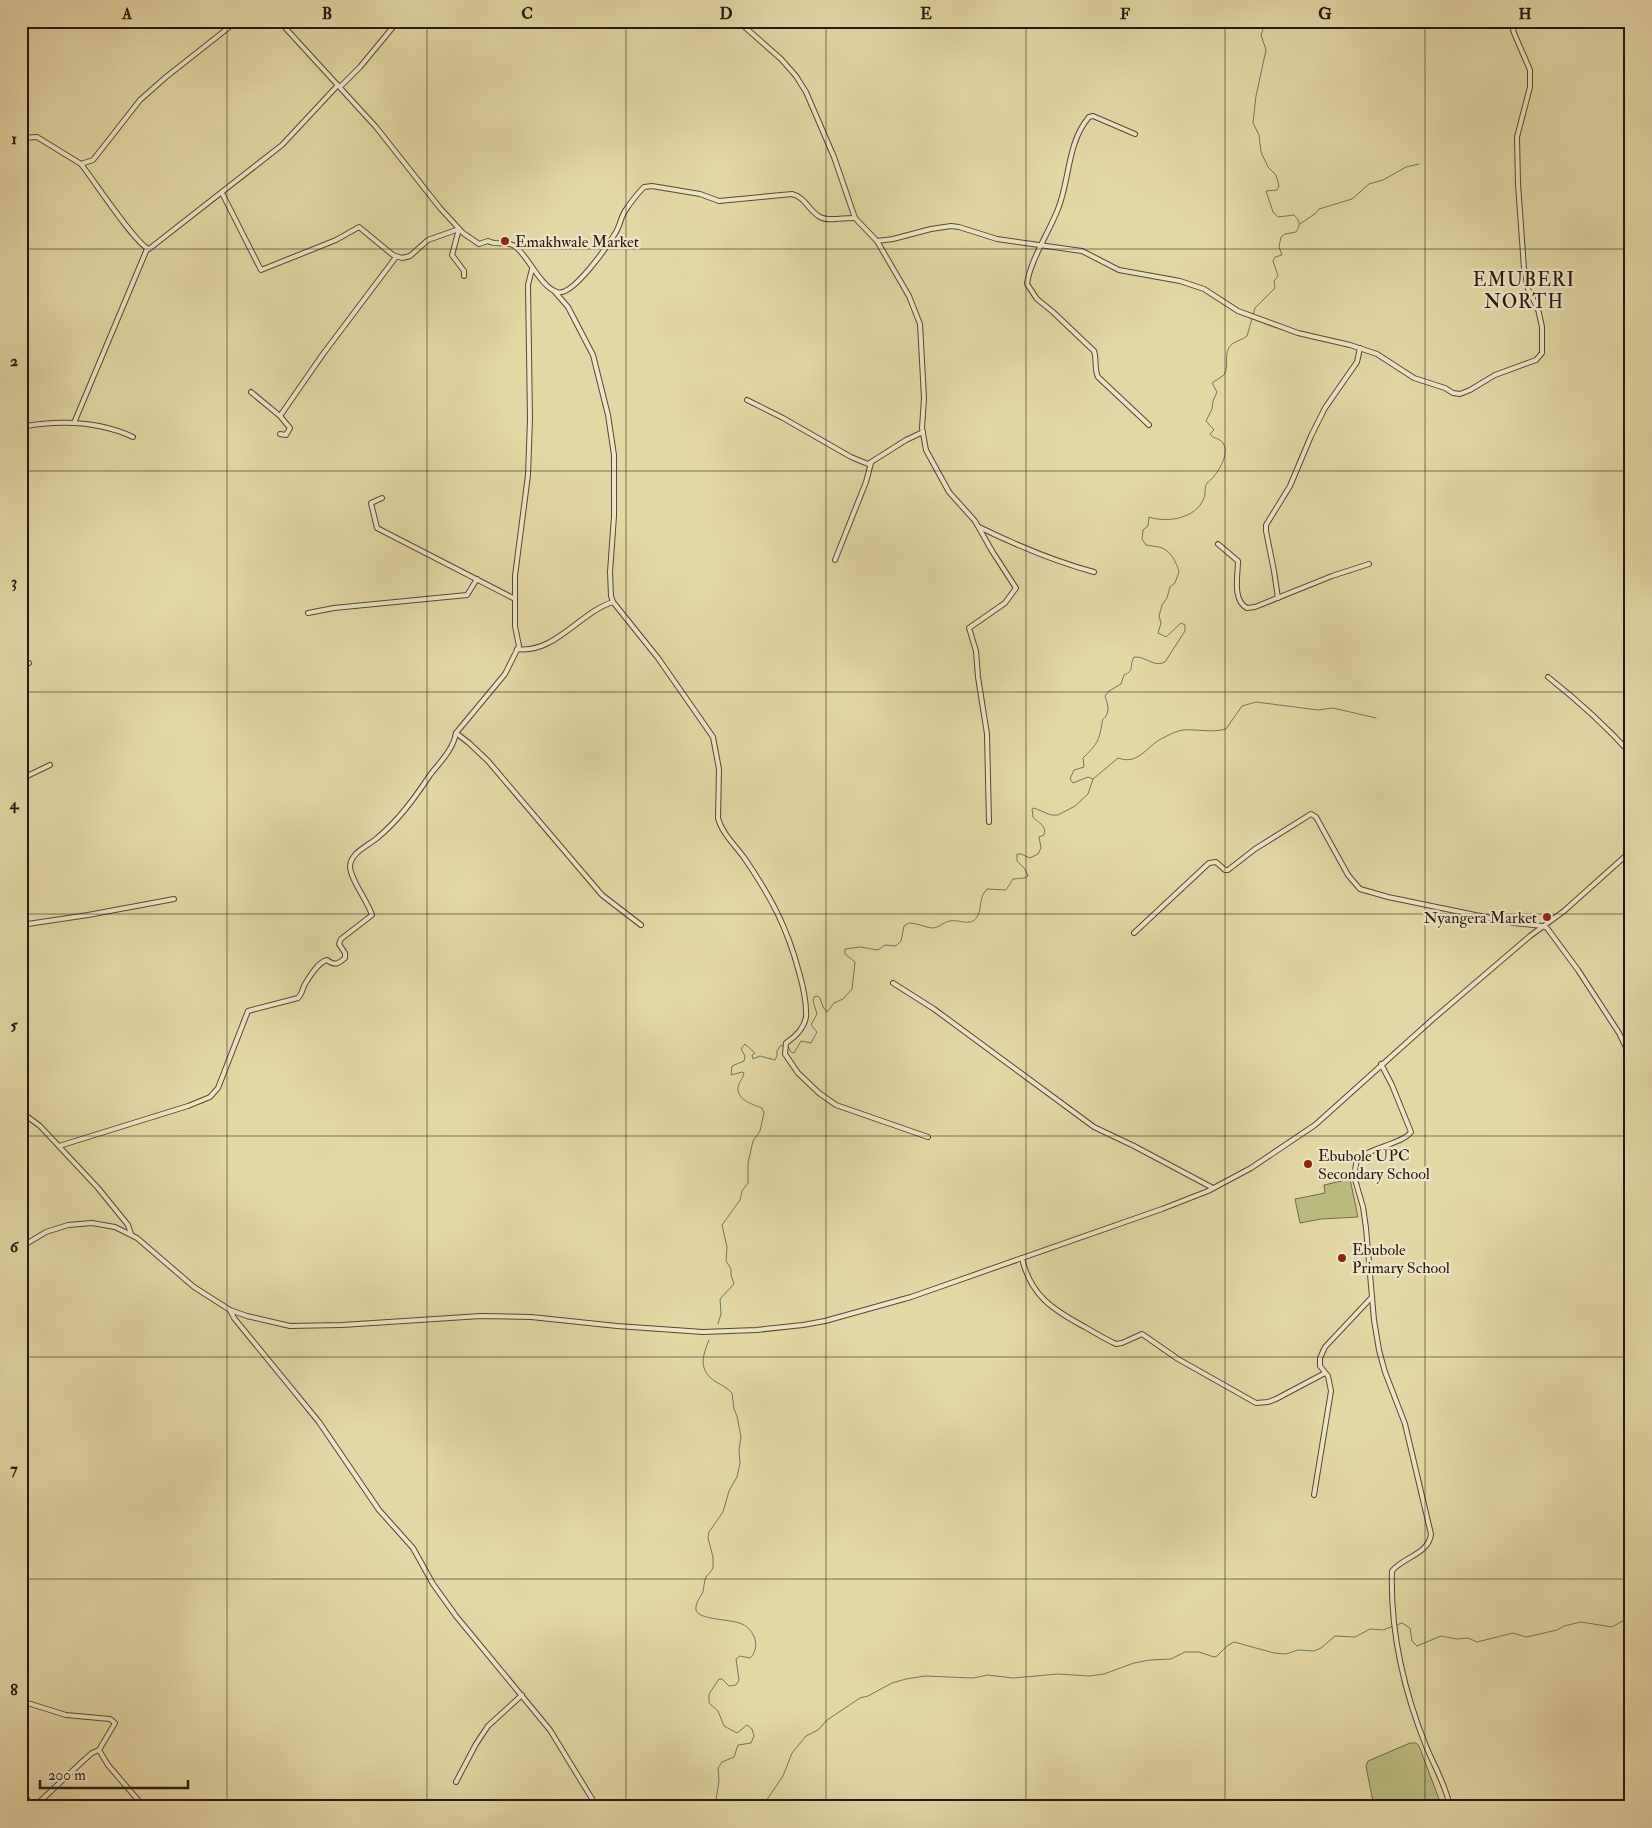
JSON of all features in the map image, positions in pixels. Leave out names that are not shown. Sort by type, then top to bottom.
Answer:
[{"type":"street","points":[[81,164],[93,160],[140,100],[237,21]]},
{"type":"street","points":[[279,21],[376,127],[426,191],[459,229],[478,244],[488,241],[492,244],[510,244],[517,248],[526,257],[532,269],[568,307],[593,354],[608,415],[614,456],[614,516],[610,572],[611,596],[613,602],[658,658],[713,737],[719,769],[718,818],[720,826],[745,859],[774,905],[789,938],[801,980],[806,1018],[798,1034],[785,1046],[788,1059],[798,1073],[819,1094],[836,1106],[928,1137]]},
{"type":"street","points":[[74,423],[147,249],[154,246],[285,142],[360,67],[398,21]]},
{"type":"street","points":[[738,21],[781,59],[796,76],[806,92],[834,157],[855,218],[877,241],[909,296],[920,324],[924,380],[922,432],[926,450],[949,492],[980,527],[992,551],[1016,588],[1005,602],[969,628],[976,651],[987,734],[989,822]]},
{"type":"street","points":[[877,241],[950,226],[997,239],[1087,252],[1127,272],[1180,281],[1204,289],[1247,315],[1259,320],[1304,335],[1378,354],[1414,378],[1436,384],[1453,393],[1460,394],[1495,375],[1536,360],[1542,353],[1543,332],[1541,317],[1528,290],[1524,268],[1518,184],[1517,137],[1530,87],[1530,70],[1514,33],[1511,21]]},
{"type":"street","points":[[1135,134],[1096,117],[1089,117],[1073,148],[1059,206],[1030,270],[1028,284],[1037,299],[1094,352],[1098,377],[1149,425]]},
{"type":"street","points":[[21,138],[37,137],[81,164],[127,228],[147,249]]},
{"type":"street","points":[[554,291],[561,293],[566,291],[588,270],[618,230],[624,212],[644,187],[652,186],[700,194],[719,201],[792,194],[800,197],[822,218],[855,218]]},
{"type":"street","points":[[222,193],[260,270],[336,240],[359,227],[396,257],[408,257],[428,240],[459,229]]},
{"type":"street","points":[[459,229],[452,255],[464,271],[464,276]]},
{"type":"street","points":[[280,416],[323,354],[396,257]]},
{"type":"street","points":[[59,1146],[188,1106],[210,1097],[218,1088],[248,1011],[298,998],[321,962],[327,960],[332,964],[339,964],[346,958],[339,944],[341,939],[372,915],[361,890],[353,879],[351,861],[358,852],[374,841],[401,816],[444,758],[456,733],[504,674],[519,646],[515,626],[516,567],[528,475],[530,419],[528,285],[532,269]]},
{"type":"street","points":[[1278,598],[1266,525],[1290,486],[1325,408],[1357,362],[1360,348]]},
{"type":"street","points":[[251,392],[280,416],[290,428],[286,435],[280,434]]},
{"type":"street","points":[[747,400],[866,464],[871,463],[922,432]]},
{"type":"street","points":[[21,427],[74,423],[112,428],[133,437]]},
{"type":"street","points":[[835,560],[866,482],[871,463]]},
{"type":"street","points":[[382,498],[371,503],[377,528],[515,599]]},
{"type":"street","points":[[980,527],[1026,550],[1069,566],[1094,572]]},
{"type":"street","points":[[1218,544],[1238,561],[1237,589],[1241,605],[1250,609],[1369,564]]},
{"type":"street","points":[[308,613],[334,608],[467,595],[477,579]]},
{"type":"street","points":[[517,649],[532,650],[543,645],[599,608],[613,602]]},
{"type":"street","points":[[21,665],[29,663]]},
{"type":"street","points":[[1548,677],[1576,699],[1631,754]]},
{"type":"street","points":[[456,733],[488,761],[602,895],[641,925]]},
{"type":"street","points":[[21,779],[50,766]]},
{"type":"street","points":[[1134,933],[1209,863],[1216,862],[1225,870],[1228,870],[1255,849],[1311,814],[1316,817],[1348,875],[1360,889],[1388,897],[1514,923],[1542,926],[1553,935],[1578,970],[1619,1034],[1631,1058]]},
{"type":"street","points":[[21,1247],[54,1229],[83,1224],[108,1225],[131,1234],[194,1287],[230,1310],[290,1326],[342,1325],[480,1316],[531,1317],[616,1326],[703,1332],[756,1330],[803,1325],[848,1315],[911,1297],[1171,1206],[1213,1188],[1268,1157],[1315,1125],[1381,1064],[1542,926],[1564,911],[1631,851]]},
{"type":"street","points":[[21,925],[174,899]]},
{"type":"street","points":[[893,983],[934,1008],[1094,1127],[1213,1188]]},
{"type":"street","points":[[1381,1064],[1392,1085],[1411,1132],[1410,1135],[1402,1139],[1363,1154],[1357,1159],[1354,1176],[1363,1207],[1366,1228],[1376,1331],[1385,1372],[1405,1424],[1431,1534],[1431,1539],[1426,1547],[1392,1571],[1394,1625],[1403,1674],[1426,1745],[1450,1807]]},
{"type":"street","points":[[21,1112],[34,1120],[59,1146],[121,1215],[128,1225],[131,1234]]},
{"type":"street","points":[[1022,1258],[1028,1278],[1040,1296],[1050,1306],[1070,1319],[1116,1344],[1122,1344],[1142,1334],[1178,1358],[1256,1403],[1276,1399],[1325,1373]]},
{"type":"street","points":[[1314,1495],[1331,1391],[1319,1362],[1325,1347],[1372,1297]]},
{"type":"street","points":[[230,1310],[234,1318],[323,1428],[379,1510],[413,1548],[433,1584],[451,1609],[550,1730],[597,1807]]},
{"type":"street","points":[[456,1782],[488,1726],[522,1695]]},
{"type":"street","points":[[21,1701],[66,1715],[112,1719],[114,1723],[114,1727],[99,1750],[82,1761],[32,1807],[21,1787]]},
{"type":"street","points":[[99,1750],[108,1764],[144,1807]]},
{"type":"green space","points":[[1350,1179],[1358,1217],[1321,1219],[1300,1223],[1295,1199],[1325,1193],[1324,1185]]},
{"type":"green space","points":[[1410,1743],[1416,1743],[1419,1746],[1442,1807],[1374,1807],[1366,1766],[1368,1761]]},
{"type":"waterway","points":[[1093,779],[1088,777],[1073,783],[1070,779],[1074,770],[1084,767],[1083,758],[1098,739],[1103,720],[1108,711],[1105,696],[1109,691],[1121,684],[1124,675],[1130,672],[1134,657],[1157,664],[1165,662],[1185,631],[1185,625],[1181,623],[1166,637],[1158,633],[1161,623],[1159,616],[1162,605],[1179,572],[1170,553],[1163,548],[1146,545],[1142,539],[1143,530],[1148,526],[1149,517],[1164,520],[1180,518],[1195,511],[1204,498],[1207,483],[1221,465],[1224,459],[1225,448],[1222,441],[1210,434],[1214,430],[1206,421],[1217,392],[1212,383],[1224,375],[1226,371],[1227,351],[1229,348],[1232,344],[1247,336],[1255,308],[1275,288],[1274,281],[1278,276],[1273,261],[1275,257],[1282,255],[1279,247],[1281,237],[1285,234],[1296,232],[1299,227],[1299,221],[1294,215],[1278,217],[1273,212],[1266,191],[1277,190],[1279,186],[1276,175],[1268,167],[1261,152],[1259,135],[1253,123],[1256,96],[1266,50],[1261,35],[1266,21]]},
{"type":"waterway","points":[[1300,224],[1319,209],[1352,199],[1369,184],[1383,180],[1406,167],[1419,164]]},
{"type":"waterway","points":[[718,1324],[721,1314],[720,1299],[734,1284],[731,1269],[726,1261],[727,1247],[722,1225],[740,1200],[742,1191],[748,1183],[748,1163],[753,1141],[760,1131],[764,1113],[762,1108],[740,1096],[738,1086],[744,1073],[731,1075],[732,1066],[744,1061],[745,1056],[741,1049],[745,1044],[755,1053],[752,1055],[753,1059],[760,1056],[775,1060],[780,1046],[787,1045],[791,1052],[794,1053],[801,1041],[811,1043],[817,1032],[811,1025],[817,1014],[813,1001],[814,997],[820,998],[827,1012],[834,1003],[843,999],[852,989],[855,962],[845,954],[845,949],[860,947],[878,950],[885,945],[896,946],[901,941],[904,926],[909,923],[932,928],[950,921],[973,921],[978,915],[983,895],[987,889],[1006,890],[1013,879],[1028,876],[1025,869],[1017,861],[1017,854],[1030,858],[1038,854],[1041,848],[1039,837],[1044,835],[1045,832],[1043,826],[1033,817],[1032,809],[1034,808],[1051,815],[1058,815],[1075,806],[1088,794],[1093,779],[1118,758],[1126,760],[1138,757],[1159,740],[1171,734],[1183,730],[1215,731],[1226,729],[1242,706],[1256,702],[1318,710],[1333,708],[1376,718]]},
{"type":"waterway","points":[[709,1340],[703,1358],[704,1368],[710,1377],[732,1393],[741,1437],[740,1463],[737,1477],[729,1491],[723,1512],[709,1532],[708,1538],[713,1557],[713,1568],[706,1577],[696,1610],[698,1613],[709,1618],[742,1624],[750,1630],[756,1644],[750,1658],[740,1656],[736,1659],[739,1680],[736,1685],[729,1686],[722,1679],[719,1679],[709,1694],[709,1703],[718,1711],[724,1726],[737,1733],[747,1725],[752,1729],[754,1736],[751,1743],[738,1745],[734,1757],[722,1762],[718,1768],[719,1780],[715,1807]]},
{"type":"waterway","points":[[760,1807],[783,1776],[792,1753],[806,1736],[818,1730],[827,1720],[860,1698],[868,1696],[892,1683],[906,1679],[925,1676],[973,1678],[988,1675],[1013,1678],[1058,1674],[1089,1676],[1104,1674],[1134,1663],[1171,1659],[1185,1652],[1199,1652],[1214,1657],[1234,1642],[1274,1653],[1286,1654],[1298,1650],[1314,1651],[1321,1648],[1335,1636],[1355,1637],[1370,1629],[1383,1630],[1402,1623],[1410,1628],[1412,1641],[1417,1646],[1441,1636],[1457,1639],[1468,1638],[1477,1642],[1513,1633],[1526,1637],[1581,1622],[1612,1627],[1631,1616]]},
{"type":"place","name":"Emakhwale Market","points":[[505,241]]},
{"type":"place","name":"Nyangera Market","points":[[1547,917]]},
{"type":"place","name":"Ebubole UPC Secondary School","points":[[1308,1164]]},
{"type":"place","name":"Ebubole Primary School","points":[[1342,1258]]},
{"type":"district","name":"EMUBERI NORTH","points":[[1524,290]]}]
